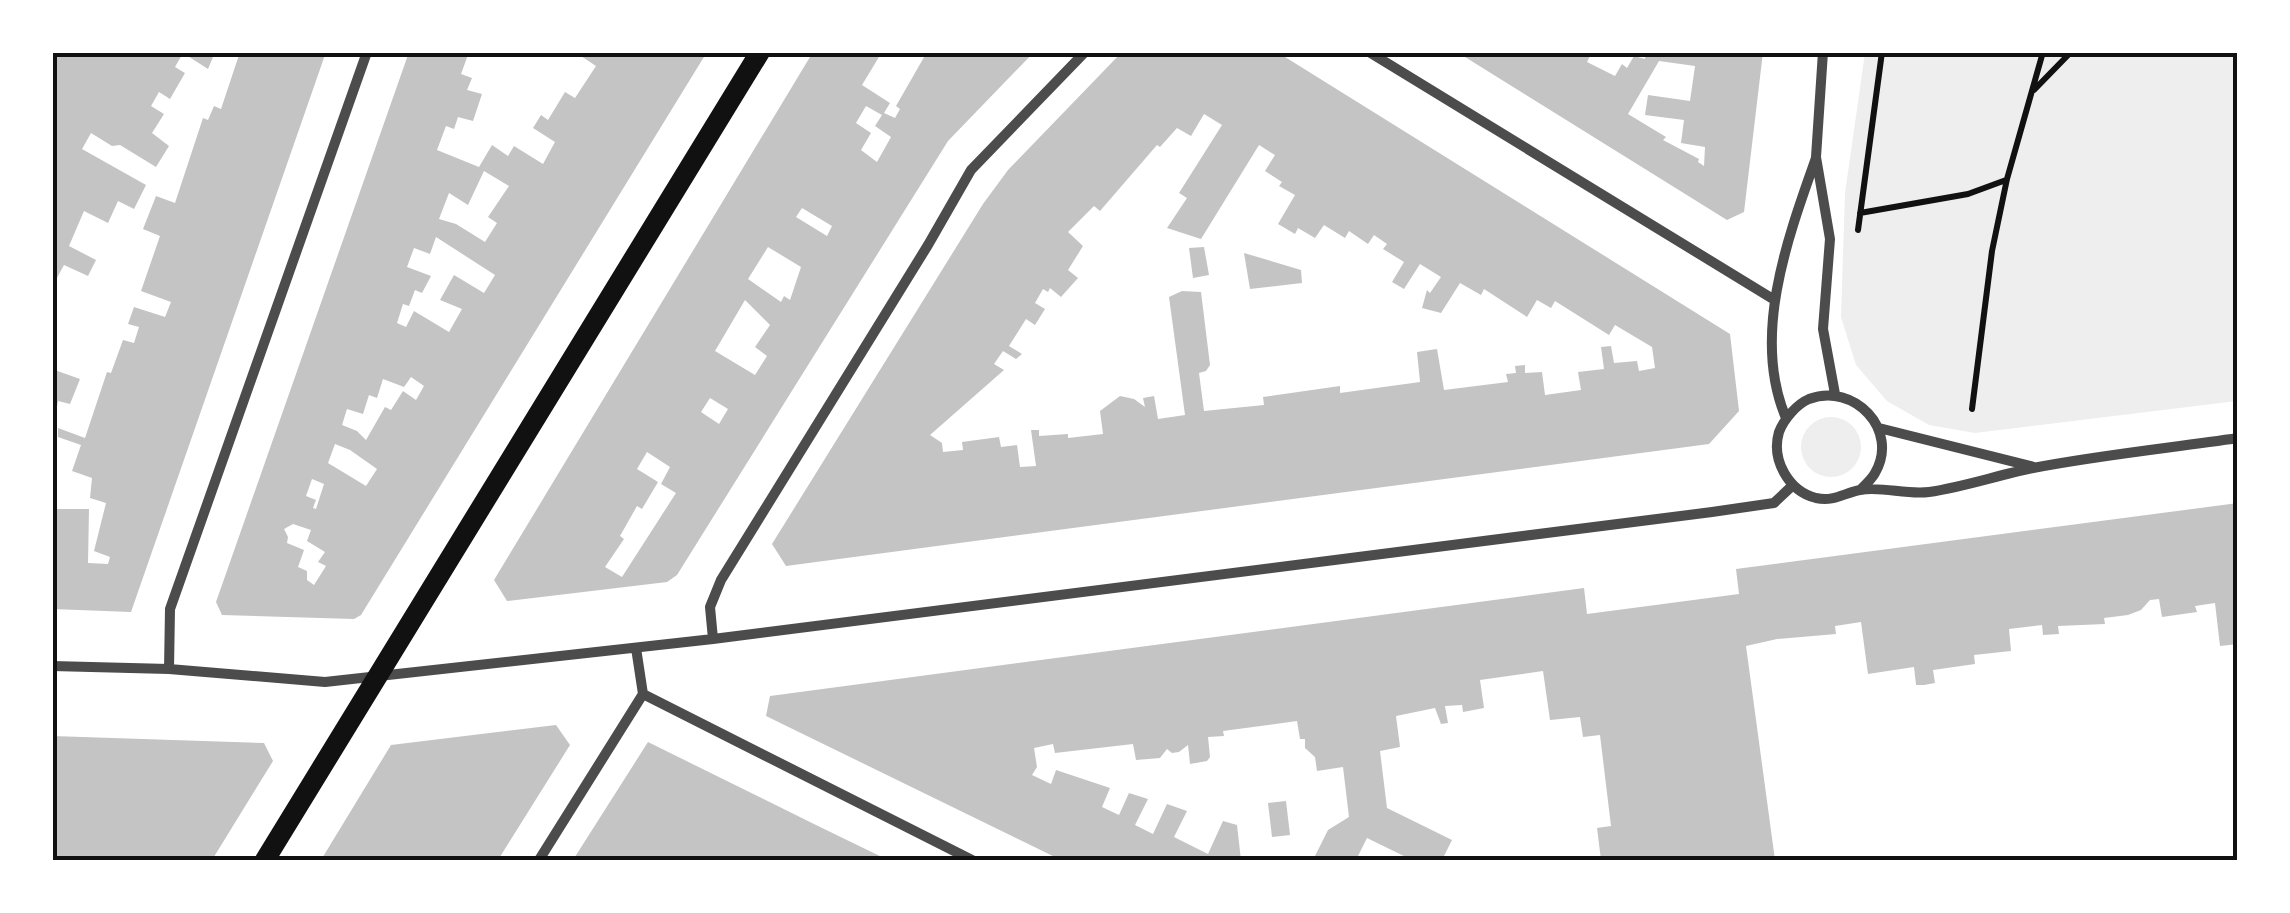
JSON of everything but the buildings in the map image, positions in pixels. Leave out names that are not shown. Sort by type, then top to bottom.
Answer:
[{"type":"main road","points":[[266,860],[760,52]]},
{"type":"street","points":[[168,669],[170,610],[366,52]]},
{"type":"street","points":[[714,639],[710,608],[720,580],[928,246],[971,170],[1085,52]]},
{"type":"street","points":[[1369,52],[1774,299]]},
{"type":"street","points":[[1822,52],[1816,157],[1830,239],[1823,329],[1835,394]]},
{"type":"street","points":[[1786,418],[1774,392],[1774,299],[1790,232],[1816,157]]},
{"type":"street","points":[[1860,490],[1876,473],[1882,451],[1879,428],[1869,412],[1854,400],[1835,394],[1807,399],[1786,418],[1778,434],[1777,453],[1782,471],[1793,485],[1814,498],[1838,499],[1860,490],[1926,492],[2035,468],[2238,438]]},
{"type":"street","points":[[1879,428],[2035,468]]},
{"type":"street","points":[[52,666],[168,669],[326,682],[714,639],[1712,512],[1774,503],[1793,485]]},
{"type":"street","points":[[539,860],[643,694],[636,648]]},
{"type":"street","points":[[643,694],[972,860]]},
{"type":"path","points":[[1857,243],[1882,52]]},
{"type":"path","points":[[1972,408],[1992,252],[2007,179],[2043,52]]},
{"type":"path","points":[[2034,90],[2072,52]]},
{"type":"path","points":[[1860,213],[1968,194],[2007,179]]},
{"type":"shaded area","points":[[1865,53],[2237,53],[2237,401],[1975,433],[1929,425],[1887,401],[1856,365],[1841,317],[1845,193]]},
{"type":"shaded area","points":[[1831,417],[1852,426],[1861,447],[1852,468],[1831,477],[1810,468],[1801,447],[1810,426]]}]
